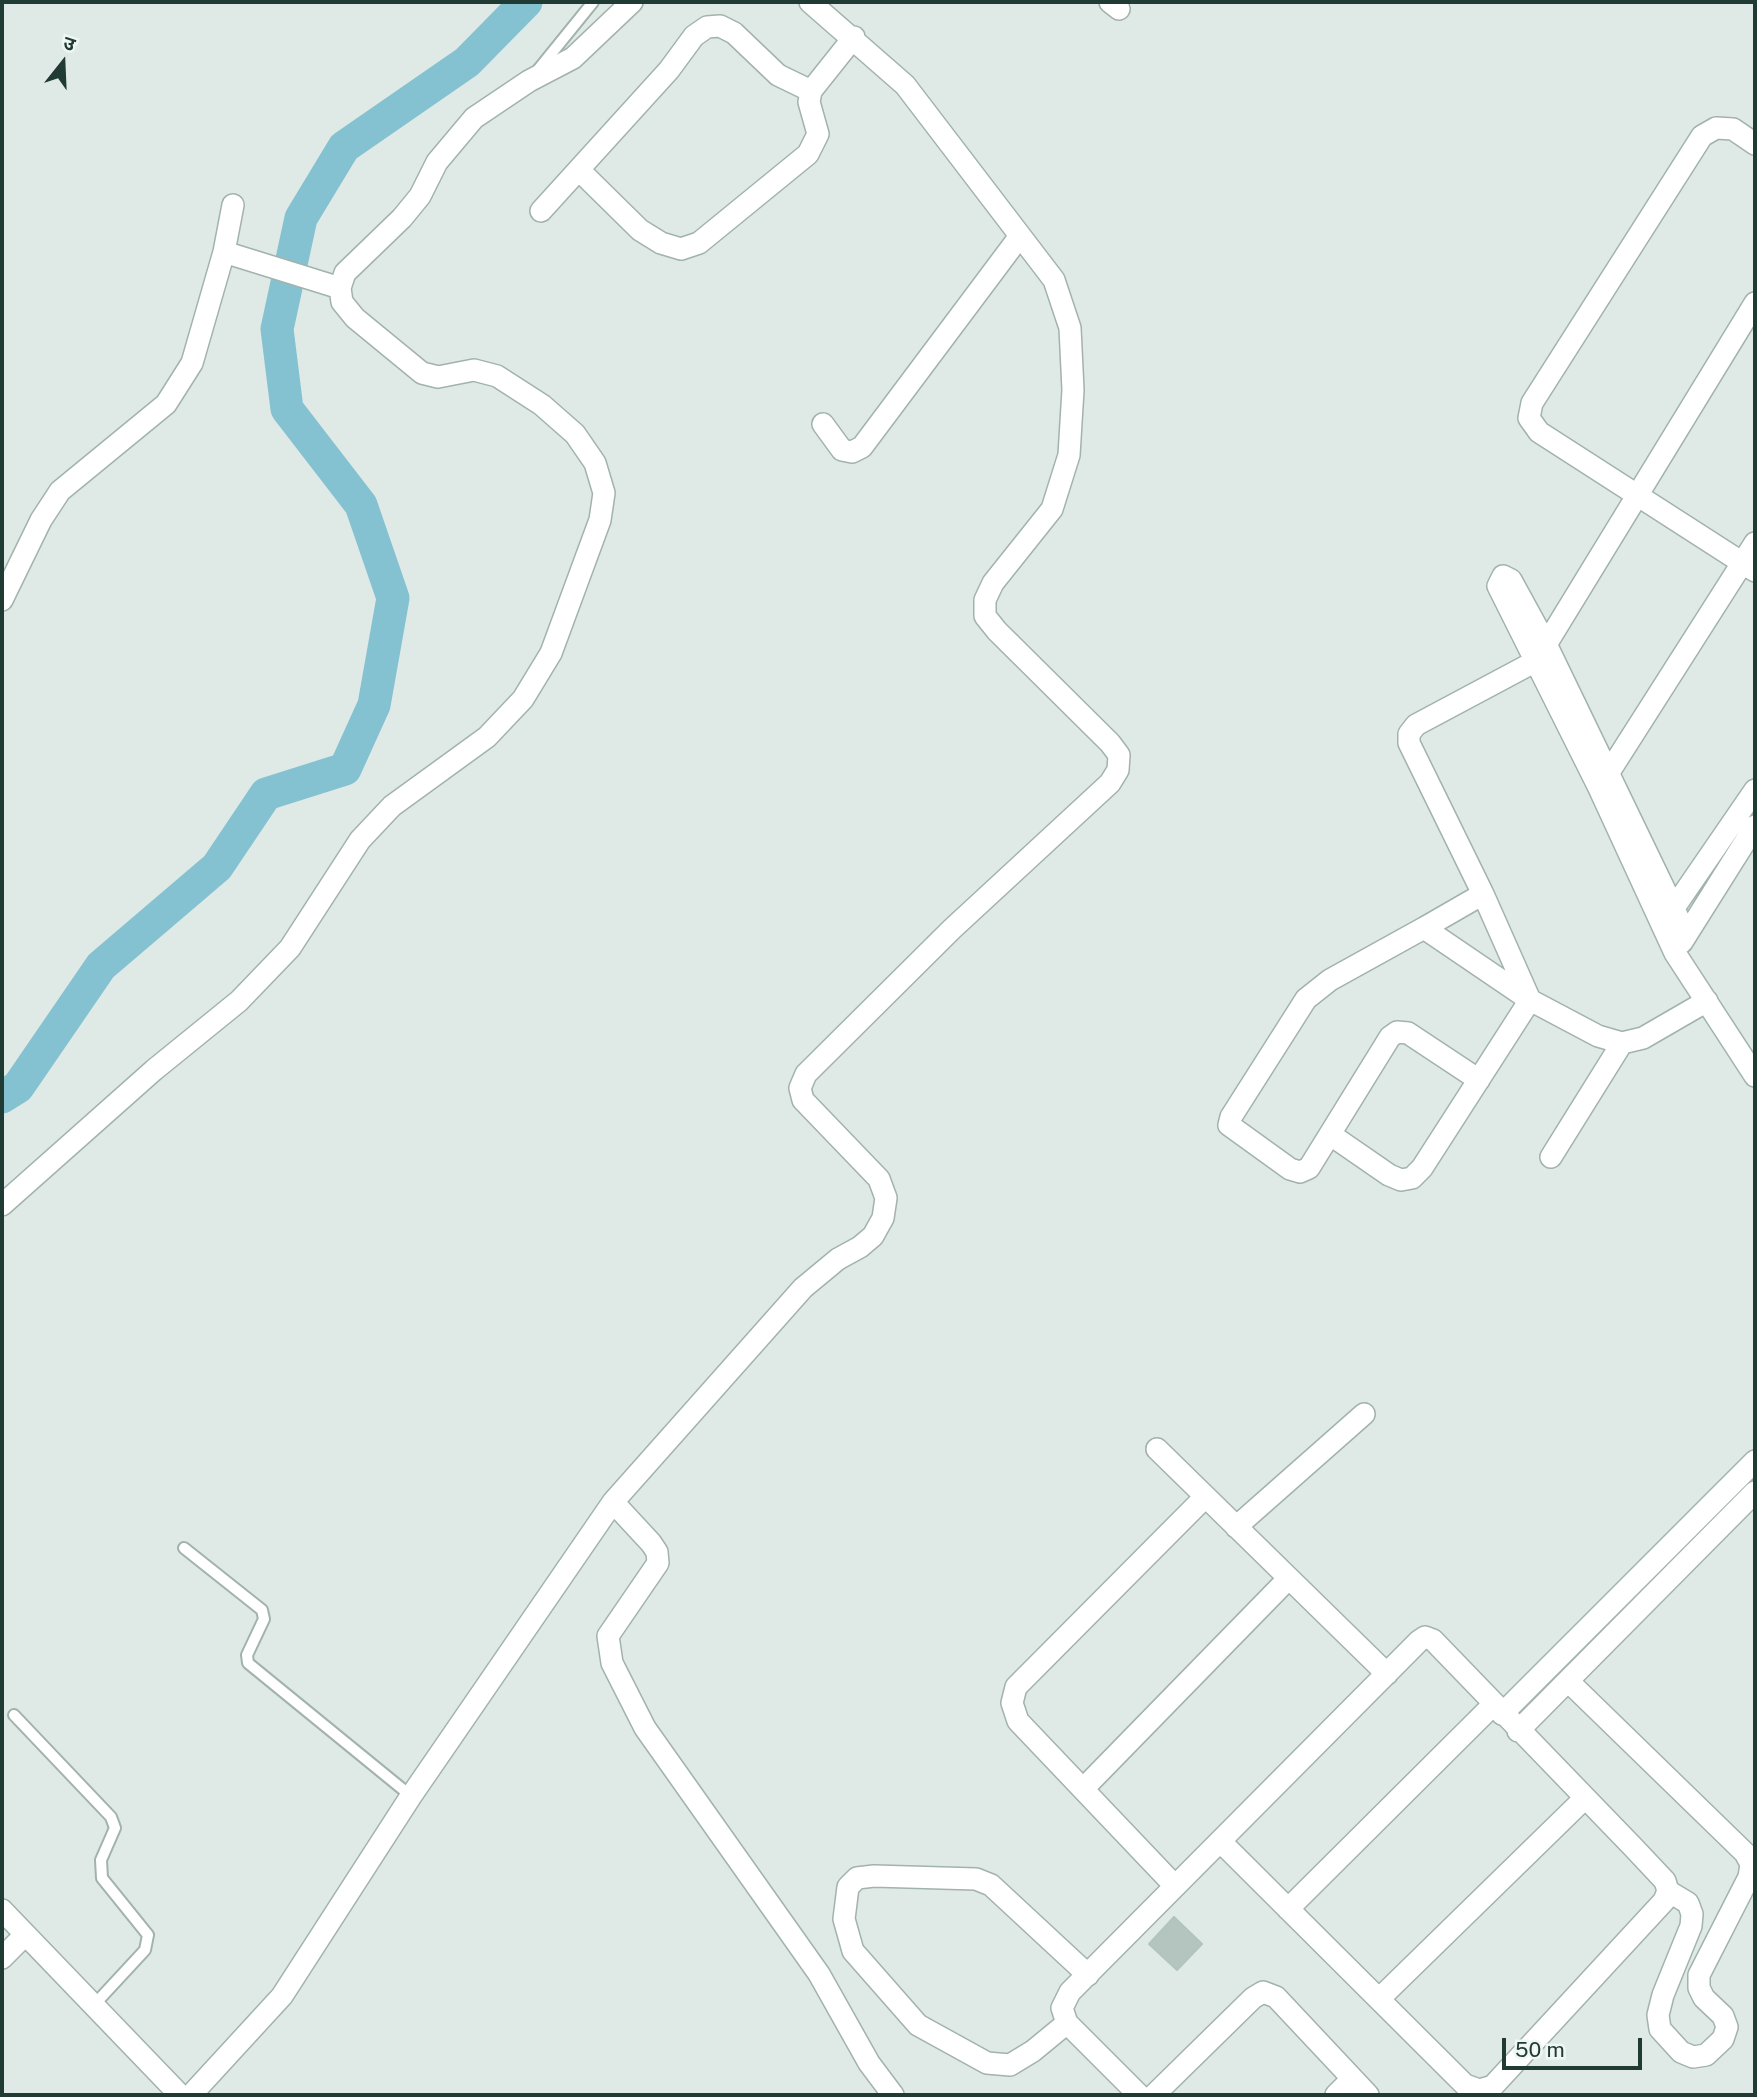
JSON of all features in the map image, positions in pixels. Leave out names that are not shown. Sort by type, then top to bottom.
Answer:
[{"type":"street","points":[[336,287],[345,273],[402,219],[420,196],[437,162],[474,118],[529,80],[573,58],[632,2]]},
{"type":"street","points":[[191,2095],[231,2056],[282,1996],[411,1796],[613,1502],[803,1288],[838,1259],[873,1236],[883,1218],[886,1198],[879,1179],[803,1100],[800,1088],[806,1074],[952,929],[1110,783],[1118,770],[1119,755],[1110,743],[985,616],[985,600],[993,583],[1052,509],[1069,455],[1073,390],[1070,328],[1054,280],[905,85],[818,4]]},
{"type":"street","points":[[541,211],[669,70],[694,36],[707,27],[720,26],[734,33],[778,75],[811,91]]},
{"type":"street","points":[[579,170],[640,230],[661,243],[681,248],[699,243],[808,154],[818,134],[809,102],[811,91],[853,37]]},
{"type":"street","points":[[1749,567],[1539,432],[1529,418],[1532,403],[1702,136],[1716,128],[1733,130],[1755,144]]},
{"type":"street","points":[[2,600],[41,520],[60,491],[166,404],[192,363],[224,252],[233,205]]},
{"type":"street","points":[[823,424],[842,450],[852,452],[862,447],[1020,236]]},
{"type":"street","points":[[2,1205],[154,1070],[239,1001],[289,948],[360,840],[392,806],[487,737],[523,699],[551,653],[600,520],[604,493],[595,463],[575,434],[542,405],[497,376],[474,370],[438,377],[422,373],[355,318],[342,302],[336,287],[224,252]]},
{"type":"street","points":[[1530,1000],[1483,894],[1409,743],[1409,734],[1416,725],[1541,652],[1755,303]]},
{"type":"street","points":[[1604,780],[1749,567],[1755,543]]},
{"type":"street","points":[[1541,652],[1668,917],[1675,953],[1755,1076]]},
{"type":"street","points":[[1668,917],[1755,790]]},
{"type":"street","points":[[1675,953],[1755,826]]},
{"type":"street","points":[[1479,1080],[1408,1033],[1397,1032],[1390,1037],[1308,1168],[1300,1172],[1290,1169],[1229,1125],[1231,1116],[1306,999],[1330,980],[1483,894]]},
{"type":"street","points":[[1668,917],[1686,934]]},
{"type":"street","points":[[1424,928],[1530,1000],[1598,1037],[1622,1043],[1643,1038],[1707,1001]]},
{"type":"street","points":[[1331,1135],[1390,1175],[1401,1180],[1412,1178],[1422,1168],[1530,1000]]},
{"type":"street","points":[[1551,1157],[1622,1043]]},
{"type":"street","points":[[1236,1527],[1364,1414]]},
{"type":"street","points":[[1157,1449],[1387,1674]]},
{"type":"street","points":[[1288,1909],[1755,1461]]},
{"type":"street","points":[[1518,1731],[1755,1492]]},
{"type":"street","points":[[1175,1886],[1017,1721],[1012,1703],[1016,1687],[1205,1497]]},
{"type":"street","points":[[613,1502],[651,1543],[657,1552],[658,1563],[608,1636],[612,1663],[645,1728],[818,1974],[869,2063],[893,2095]]},
{"type":"street","points":[[1083,1789],[1289,1578]]},
{"type":"street","points":[[1139,2095],[1067,2023],[1062,2008],[1070,1992],[1088,1975],[1175,1886],[1220,1841],[1387,1674],[1425,1637],[1433,1640],[1665,1881],[1668,1891],[1664,1901],[1493,2086],[1479,2090],[1465,2085],[1220,1841]]},
{"type":"street","points":[[1568,1681],[1745,1853],[1751,1864],[1749,1877],[1699,1975],[1699,1988],[1704,1998],[1723,2016],[1727,2027],[1723,2039],[1706,2055],[1693,2057],[1681,2052],[1660,2029],[1658,2015],[1663,1995],[1692,1926],[1688,1903],[1668,1891]]},
{"type":"street","points":[[1380,1998],[1585,1798]]},
{"type":"street","points":[[1067,2023],[1033,2051],[1010,2065],[987,2063],[918,2025],[853,1951],[844,1919],[848,1888],[857,1878],[874,1876],[976,1879],[991,1885],[1088,1975]]},
{"type":"street","points":[[2,1910],[180,2095]]},
{"type":"street","points":[[2,1958],[25,1935]]},
{"type":"street","points":[[1154,2095],[1253,1998],[1263,1992],[1276,1997],[1368,2095]]},
{"type":"street","points":[[1336,2095],[1352,2079]]},
{"type":"lane","points":[[529,80],[593,2]]},
{"type":"lane","points":[[184,1548],[262,1611],[264,1619],[247,1655],[248,1664],[411,1796]]},
{"type":"lane","points":[[14,1715],[111,1817],[115,1828],[99,1869],[102,1878],[148,1935],[145,1950],[94,2005]]},
{"type":"building","points":[[1174,1917],[1202,1944],[1177,1970],[1149,1944]]},
{"type":"waterway","points":[[2,1097],[18,1087],[101,966],[217,867],[266,794],[345,769],[374,705],[393,598],[361,505],[287,409],[277,329],[301,218],[344,147],[467,62],[526,2]]}]
